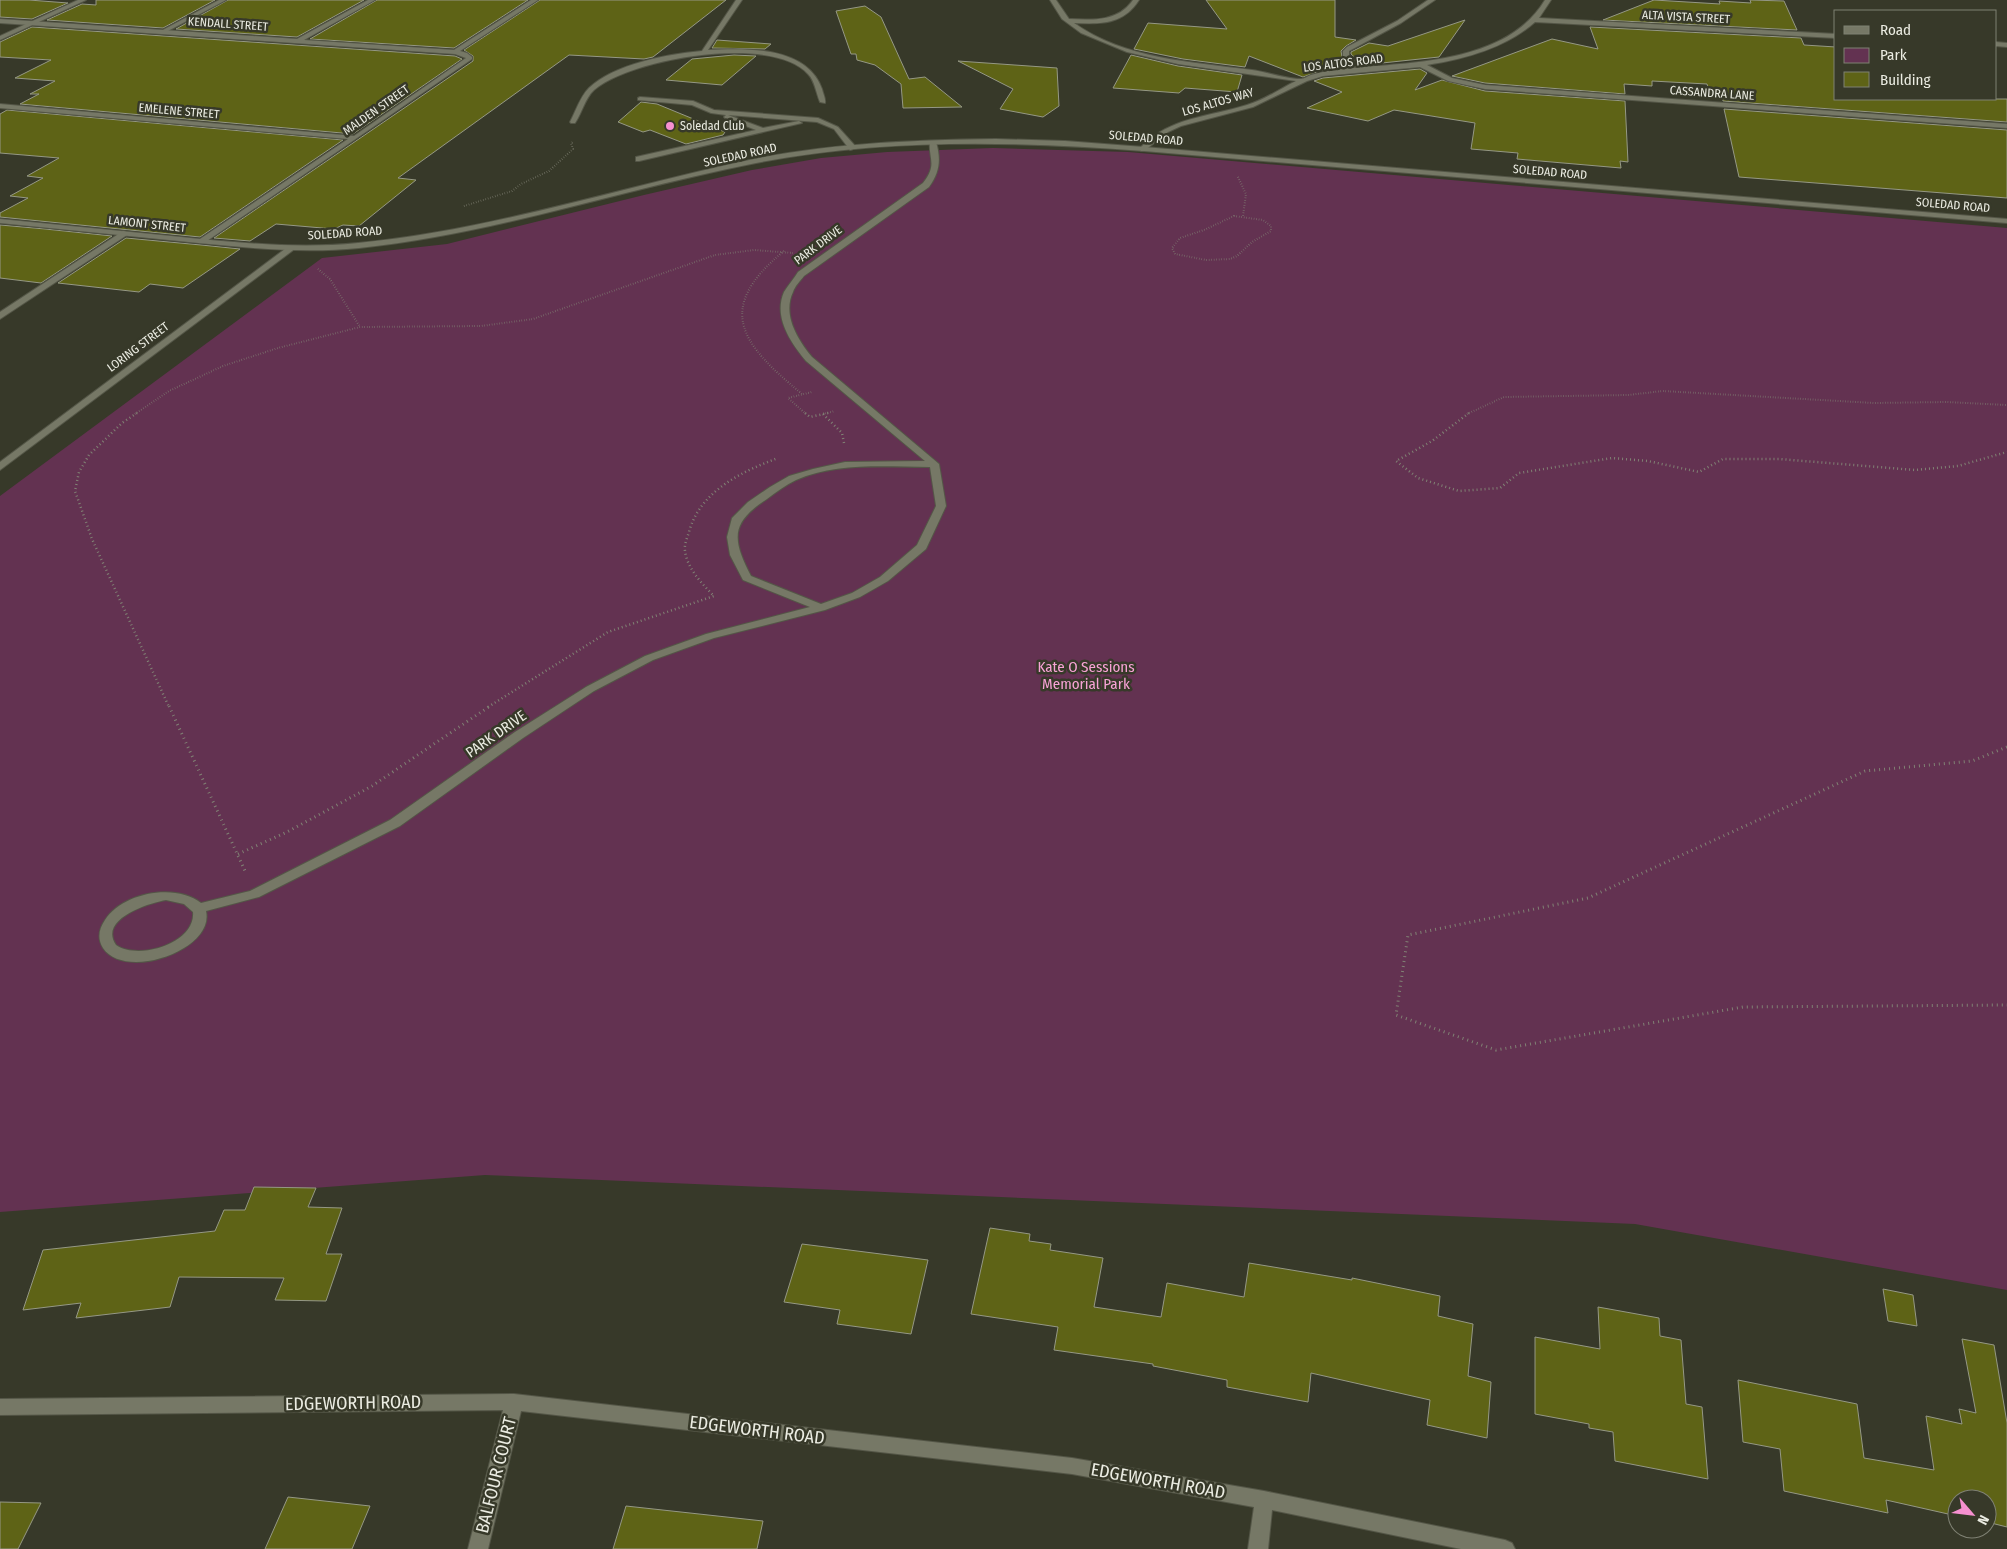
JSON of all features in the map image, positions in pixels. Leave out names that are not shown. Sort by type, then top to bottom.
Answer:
[{"type":"street","points":[[0,38],[83,0]]},
{"type":"street","points":[[164,31],[223,0]]},
{"type":"street","points":[[300,40],[372,0]]},
{"type":"street","points":[[455,52],[535,0]]},
{"type":"street","points":[[704,52],[739,0]]},
{"type":"street","name":"LOS ALTOS ROAD","points":[[1053,0],[1061,9],[1063,16],[1082,32],[1122,49],[1160,59],[1225,69],[1271,73],[1303,81],[1322,74],[1362,69],[1395,68],[1464,54],[1494,44],[1518,33],[1536,20],[1545,8],[1548,0]]},
{"type":"street","points":[[1069,21],[1093,22],[1120,17],[1136,0]]},
{"type":"street","points":[[1362,69],[1346,56],[1349,48],[1399,22],[1432,0]]},
{"type":"street","name":"ALTA VISTA STREET","points":[[1536,20],[1834,36]]},
{"type":"street","name":"KENDALL STREET","points":[[0,22],[164,31],[455,52]]},
{"type":"street","points":[[574,122],[590,91],[612,74],[658,61],[704,52],[745,50],[784,57],[810,72],[822,102]]},
{"type":"street","name":"MALDEN STREET","points":[[201,240],[356,138],[470,58],[465,54],[455,52]]},
{"type":"street","name":"CASSANDRA LANE","points":[[1420,64],[1450,80],[1485,87],[2007,126]]},
{"type":"street","name":"LOS ALTOS WAY","points":[[1144,149],[1152,138],[1170,127],[1252,106],[1303,81]]},
{"type":"street","points":[[640,99],[693,103],[763,130]]},
{"type":"street","name":"EMELENE STREET","points":[[0,106],[356,138]]},
{"type":"street","points":[[713,112],[818,120],[836,128],[853,148]]},
{"type":"street","points":[[639,159],[763,130],[818,120]]},
{"type":"street","name":"SOLEDAD ROAD","points":[[292,248],[356,246],[442,235],[756,161],[853,148],[932,142],[1045,142],[1144,149],[2007,221]]},
{"type":"street","name":"PARK DRIVE","points":[[199,908],[254,894],[396,823],[535,725],[590,689],[649,658],[710,636],[821,608],[856,595],[884,579],[922,546],[941,506],[934,464],[809,359],[794,341],[785,314],[788,293],[801,274],[926,185],[933,177],[937,168],[932,142]]},
{"type":"street","name":"LAMONT STREET","points":[[0,220],[250,246],[292,248]]},
{"type":"street","points":[[0,316],[126,233]]},
{"type":"street","name":"LORING STREET","points":[[0,466],[292,248]]},
{"type":"street","points":[[821,608],[747,578],[735,555],[732,537],[736,520],[752,504],[774,488],[793,478],[816,471],[845,466],[934,464]]},
{"type":"street","points":[[166,895],[181,896],[192,901],[199,908],[201,917],[198,926],[191,936],[166,951],[150,955],[123,955],[112,950],[106,943],[105,932],[110,922],[120,912],[134,904],[166,895]]},
{"type":"street","name":"EDGEWORTH ROAD","points":[[0,1407],[514,1402],[1072,1466],[1264,1500],[1505,1549]]},
{"type":"street","name":"BALFOUR COURT","points":[[478,1549],[514,1402]]},
{"type":"street","points":[[1258,1549],[1264,1500]]},
{"type":"path","points":[[457,209],[471,203],[493,198],[549,171],[573,150],[570,143],[576,141],[572,134],[578,131],[563,126],[574,122]]},
{"type":"path","points":[[1236,158],[1234,168],[1246,194],[1243,216]]},
{"type":"path","points":[[1234,216],[1243,216],[1263,220],[1271,226],[1271,231],[1266,237],[1255,240],[1245,247],[1239,255],[1223,259],[1201,259],[1175,254],[1172,248],[1180,238],[1204,230],[1234,216]]},
{"type":"path","points":[[292,248],[330,279],[360,327]]},
{"type":"path","points":[[254,894],[238,854],[92,539],[74,491],[80,472],[89,455],[122,424],[169,391],[223,366],[278,348],[360,327],[481,326],[533,319],[715,255],[733,251],[784,251],[821,259]]},
{"type":"path","points":[[840,384],[788,398],[810,417],[862,403]]},
{"type":"path","points":[[2007,405],[1947,402],[1874,403],[1662,391],[1628,395],[1504,397],[1468,412],[1432,440],[1396,461],[1418,478],[1459,491],[1500,488],[1520,473],[1612,458],[1648,461],[1699,472],[1723,459],[1779,459],[1915,470],[1958,466],[2007,452]]},
{"type":"path","points":[[823,414],[842,434],[844,444],[836,446]]},
{"type":"path","points":[[238,854],[288,832],[372,786],[404,766],[466,721],[608,632],[714,596],[698,579],[685,551],[689,522],[718,488],[767,462],[784,456]]},
{"type":"path","points":[[2007,747],[1972,761],[1866,771],[1588,898],[1408,935],[1396,1015],[1496,1050],[1743,1007],[2007,1005]]},
{"type":"green space","name":"Kate O Sessions Memorial Park","points":[[993,148],[1128,152],[2007,228],[2007,1290],[1635,1224],[485,1175],[0,1212],[0,496],[322,258],[447,244],[752,170],[821,158],[887,152]]},
{"type":"building","points":[[0,0],[68,3],[32,19],[0,17]]},
{"type":"building","points":[[96,0],[215,0],[163,28],[47,20],[82,4],[96,5]]},
{"type":"building","points":[[228,0],[364,0],[297,37],[176,29]]},
{"type":"building","points":[[377,0],[528,0],[454,48],[310,39]]},
{"type":"building","points":[[540,0],[726,0],[653,57],[644,59],[569,55],[398,178],[416,180],[359,226],[343,225],[334,229],[276,224],[250,241],[214,238],[473,61],[473,56],[464,50]]},
{"type":"building","points":[[1206,0],[1335,0],[1335,37],[1356,40],[1341,51],[1342,57],[1352,66],[1322,70],[1303,77],[1249,56],[1245,67],[1183,59],[1134,49],[1148,23],[1227,29]]},
{"type":"building","points":[[1654,0],[1720,4],[1719,1],[1751,3],[1750,0],[1784,1],[1797,30],[1603,20]]},
{"type":"building","points":[[865,6],[881,17],[909,79],[925,77],[962,107],[903,108],[901,84],[875,65],[857,60],[856,54],[851,54],[836,11]]},
{"type":"building","points":[[1465,20],[1439,57],[1363,65],[1351,54],[1351,52],[1369,43],[1388,46]]},
{"type":"building","points":[[32,27],[455,56],[462,59],[353,134],[20,104],[39,94],[30,94],[55,81],[15,78],[51,60],[0,57],[0,42]]},
{"type":"building","points":[[1590,27],[1801,38],[1804,45],[1834,47],[1834,100],[2007,99],[2007,122],[1723,101],[1721,91],[1709,91],[1707,84],[1652,81],[1652,86],[1624,84],[1625,94],[1485,83],[1452,76],[1552,39],[1598,49]]},
{"type":"building","points":[[717,40],[771,44],[765,49],[712,48]]},
{"type":"building","points":[[734,55],[756,56],[722,85],[666,80],[692,59]]},
{"type":"building","points":[[1131,55],[1178,66],[1242,75],[1237,92],[1185,88],[1179,93],[1113,88]]},
{"type":"building","points":[[958,61],[1057,68],[1059,106],[1043,117],[1000,109],[1013,89]]},
{"type":"building","points":[[1420,69],[1427,73],[1415,90],[1442,80],[1485,91],[1625,101],[1628,162],[1620,161],[1621,168],[1517,159],[1518,153],[1471,149],[1475,123],[1394,110],[1368,121],[1307,108],[1342,92],[1314,81],[1323,78]]},
{"type":"building","name":"Soledad Club","points":[[641,102],[657,104],[725,132],[723,135],[686,144],[650,130],[643,132],[618,122]]},
{"type":"building","points":[[1724,109],[2007,130],[2007,198],[1739,177]]},
{"type":"building","points":[[7,110],[343,140],[200,237],[0,217],[0,213],[28,198],[10,196],[43,178],[27,176],[59,158],[0,153],[0,114]]},
{"type":"building","points":[[0,225],[112,236],[41,283],[0,278]]},
{"type":"building","points":[[126,238],[240,249],[183,288],[150,284],[139,292],[58,283]]},
{"type":"building","points":[[254,1187],[316,1188],[308,1207],[342,1208],[326,1254],[342,1254],[326,1301],[275,1300],[284,1278],[179,1277],[170,1307],[76,1318],[81,1303],[23,1310],[43,1250],[215,1231],[224,1210],[245,1210]]},
{"type":"building","points":[[990,1228],[1030,1234],[1029,1241],[1051,1244],[1050,1250],[1103,1258],[1094,1307],[1161,1317],[1167,1283],[1244,1297],[1249,1263],[1352,1280],[1352,1278],[1440,1296],[1438,1316],[1473,1324],[1468,1376],[1491,1382],[1487,1438],[1427,1425],[1430,1400],[1311,1373],[1308,1402],[1227,1387],[1227,1380],[1153,1366],[1153,1364],[1054,1350],[1058,1327],[971,1314]]},
{"type":"building","points":[[802,1244],[928,1260],[911,1334],[837,1324],[840,1310],[784,1302]]},
{"type":"building","points":[[1883,1289],[1913,1295],[1917,1326],[1888,1321]]},
{"type":"building","points":[[1598,1307],[1659,1318],[1660,1336],[1681,1340],[1686,1404],[1702,1407],[1708,1479],[1615,1461],[1613,1432],[1589,1428],[1589,1424],[1535,1414],[1535,1337],[1600,1349]]},
{"type":"building","points":[[1962,1339],[1994,1345],[2007,1423],[2007,1527],[1997,1524],[1997,1489],[1947,1489],[1947,1514],[1886,1500],[1888,1513],[1784,1491],[1780,1449],[1743,1442],[1738,1380],[1857,1404],[1864,1458],[1934,1470],[1926,1416],[1962,1424],[1959,1409],[1976,1413]]},
{"type":"building","points":[[288,1497],[370,1506],[352,1549],[265,1549]]},
{"type":"building","points":[[0,1502],[41,1503],[18,1549],[0,1549]]},
{"type":"building","points":[[626,1506],[763,1521],[757,1549],[613,1549]]},
{"type":"place","name":"Soledad Club","points":[[670,126]]}]
